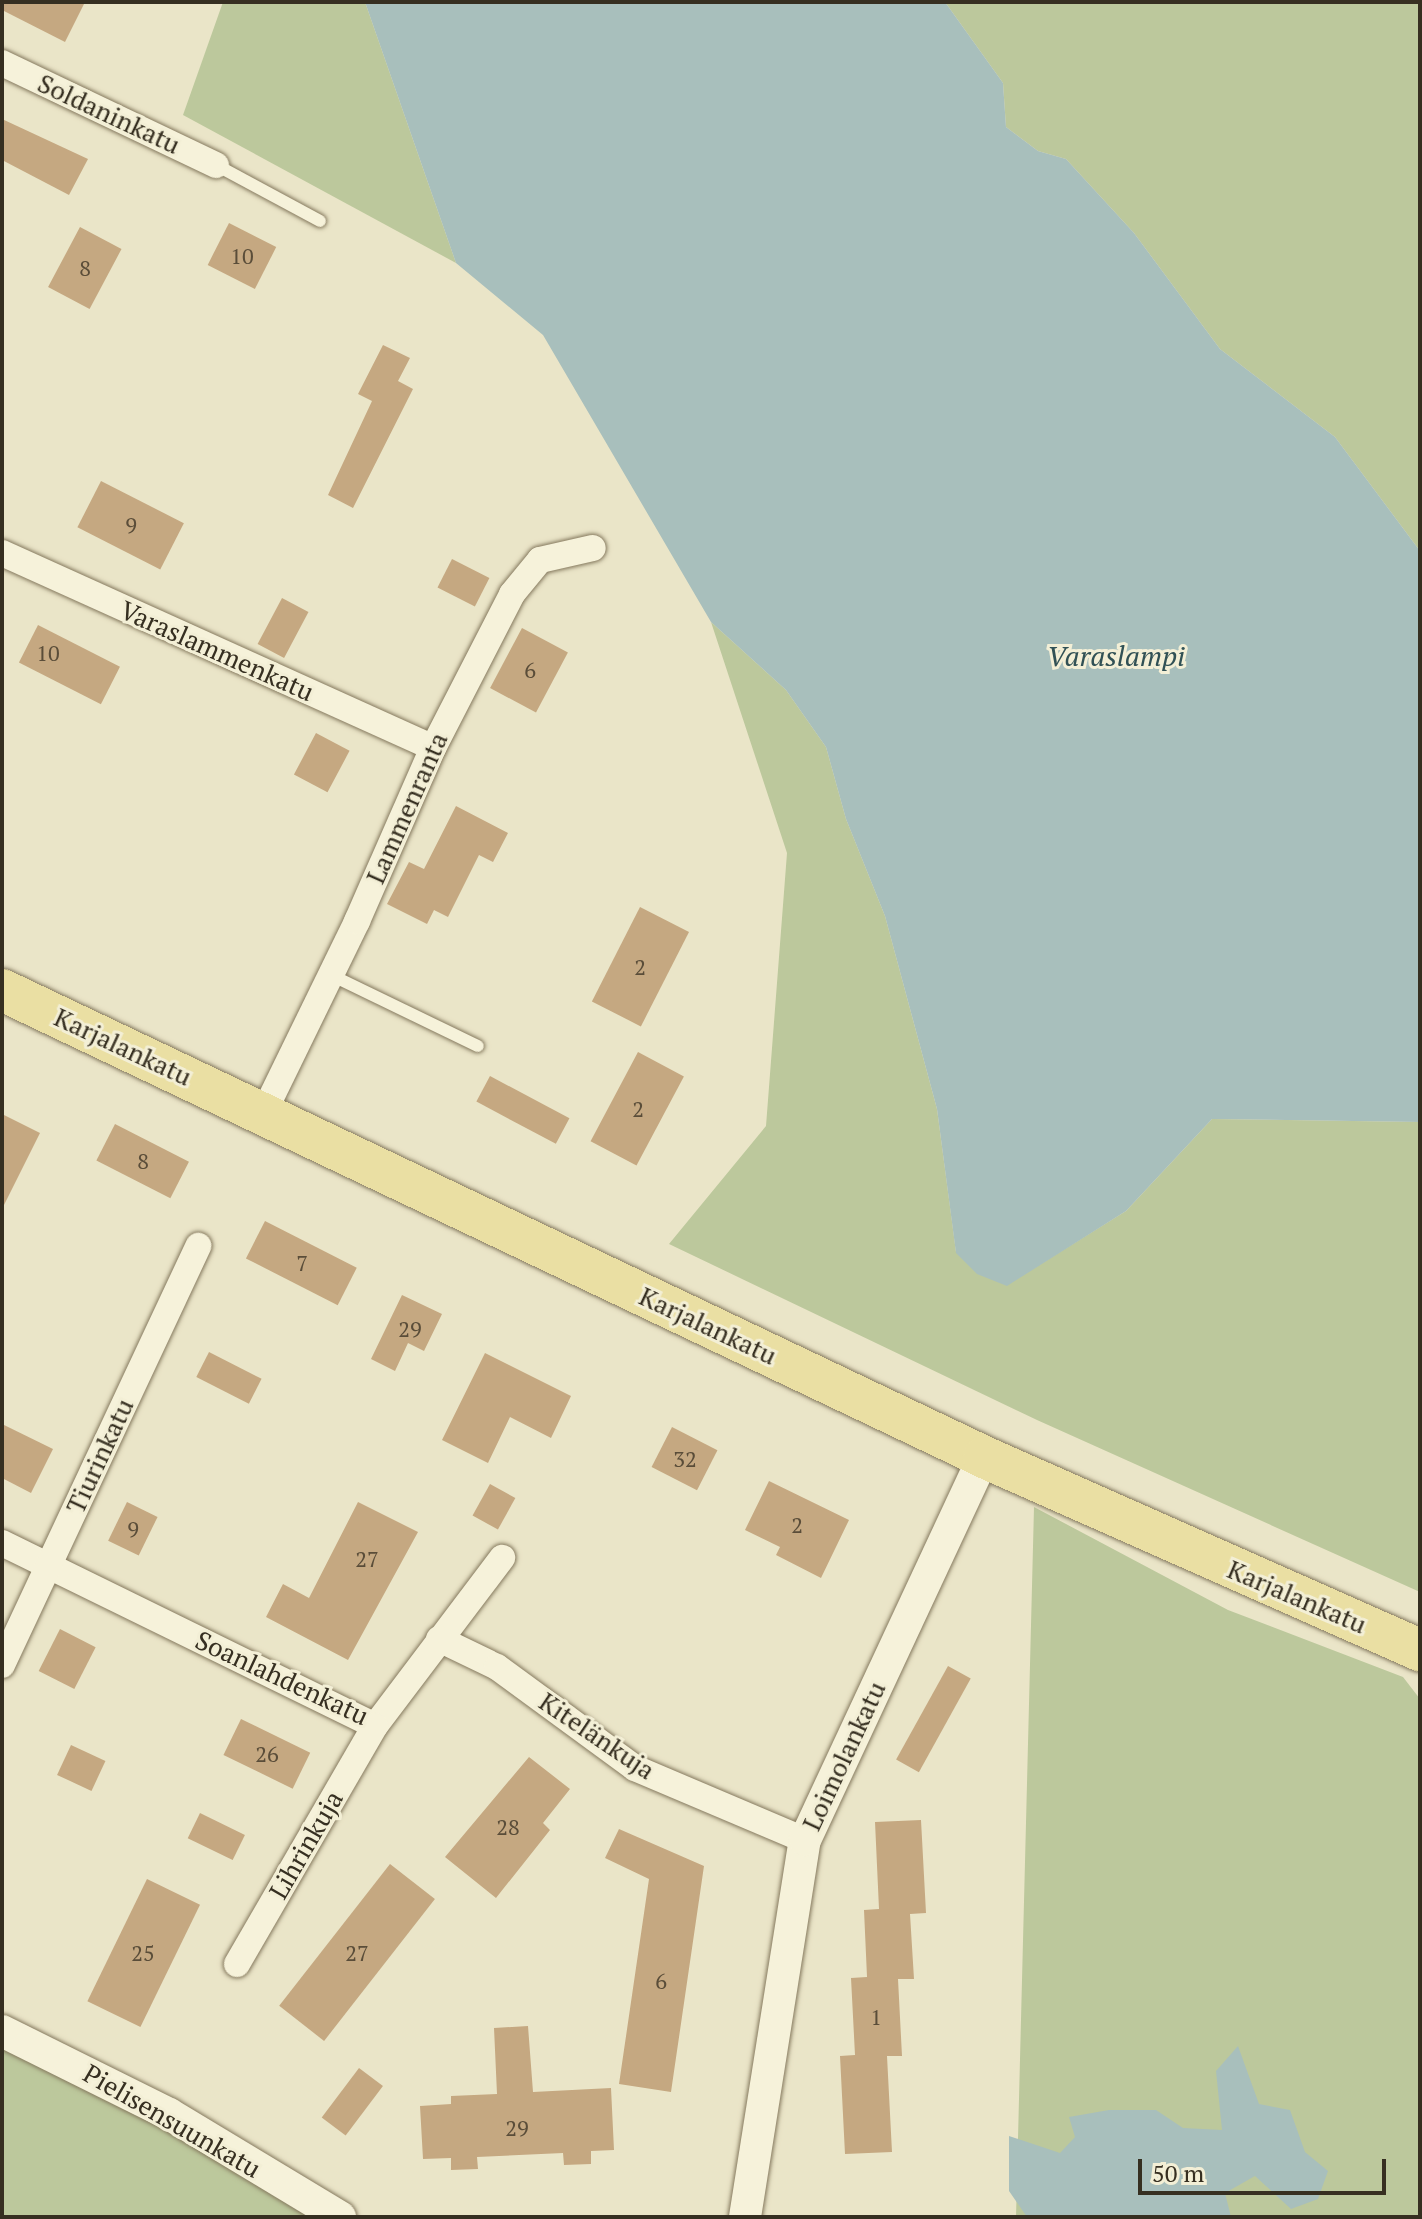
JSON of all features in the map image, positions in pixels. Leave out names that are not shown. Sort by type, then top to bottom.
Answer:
[{"type":"main road","name":"Karjalankatu","points":[[2,990],[984,1457],[1415,1648]]},
{"type":"street","name":"Soldaninkatu","points":[[2,63],[216,165]]},
{"type":"street","name":"Lammenranta","points":[[263,1114],[331,975],[433,748],[525,574],[540,560],[593,548]]},
{"type":"street","name":"Varaslammenkatu","points":[[2,553],[433,748]]},
{"type":"street","name":"Tiurinkatu","points":[[2,1665],[198,1246]]},
{"type":"street","name":"Loimolankatu","points":[[745,2217],[805,1840],[984,1457]]},
{"type":"street","name":"Soanlahdenkatu","points":[[2,1543],[375,1726],[502,1558]]},
{"type":"street","name":"Kitelänkuja","points":[[439,1639],[497,1667],[635,1768],[805,1840]]},
{"type":"street","name":"Lihrinkuja","points":[[237,1964],[375,1726]]},
{"type":"street","name":"Pielisensuunkatu","points":[[2,2031],[169,2114],[340,2217]]},
{"type":"lane","points":[[216,165],[320,221]]},
{"type":"lane","points":[[331,975],[478,1046]]},
{"type":"green space","points":[[223,2],[365,2],[456,263],[183,115]]},
{"type":"green space","points":[[945,2],[1420,2],[1420,551],[1335,437],[1220,349],[1134,233],[1066,159],[1038,151],[1006,127],[1003,83]]},
{"type":"green space","points":[[711,622],[786,690],[826,747],[846,819],[885,916],[937,1109],[956,1252],[1007,1285],[1126,1211],[1212,1119],[1420,1122],[1420,1592],[1037,1420],[669,1244],[766,1126],[787,853]]},
{"type":"green space","points":[[1034,1507],[1228,1610],[1403,1677],[1420,1699],[1420,2217],[1016,2217]]},
{"type":"green space","points":[[2,2037],[328,2217],[2,2217]]},
{"type":"water","name":"Varaslampi","points":[[365,2],[945,2],[1003,83],[1006,127],[1038,151],[1066,159],[1134,233],[1220,349],[1335,437],[1420,551],[1420,1122],[1212,1119],[1126,1211],[1007,1286],[977,1274],[956,1253],[937,1109],[885,916],[846,819],[826,747],[786,690],[711,622],[543,335],[456,263]]},
{"type":"water","points":[[1238,2046],[1259,2104],[1290,2110],[1305,2152],[1328,2171],[1318,2199],[1291,2209],[1255,2176],[1225,2193],[1231,2217],[1027,2217],[1009,2191],[1009,2136],[1060,2153],[1075,2137],[1069,2117],[1109,2110],[1156,2110],[1183,2128],[1222,2130],[1216,2071]]},
{"type":"building","points":[[2,2],[85,2],[65,42],[2,10]]},
{"type":"building","points":[[2,119],[88,159],[69,195],[2,160]]},
{"type":"building","points":[[229,223],[276,247],[255,289],[208,265]]},
{"type":"building","points":[[80,227],[121,249],[90,309],[48,287]]},
{"type":"building","points":[[383,345],[410,358],[398,381],[413,389],[353,508],[328,495],[372,401],[358,394]]},
{"type":"building","points":[[101,481],[184,523],[160,570],[77,527]]},
{"type":"building","points":[[452,559],[489,578],[475,607],[437,588]]},
{"type":"building","points":[[282,598],[308,612],[284,658],[258,644]]},
{"type":"building","points":[[38,625],[120,667],[101,704],[19,662]]},
{"type":"building","points":[[522,628],[568,652],[536,712],[490,688]]},
{"type":"building","points":[[316,733],[350,751],[327,792],[294,774]]},
{"type":"building","points":[[456,806],[508,833],[493,862],[479,855],[448,917],[434,910],[427,924],[387,904],[409,862],[424,869]]},
{"type":"building","points":[[640,907],[689,932],[641,1026],[592,1001]]},
{"type":"building","points":[[638,1052],[684,1076],[636,1166],[591,1141]]},
{"type":"building","points":[[490,1076],[569,1118],[556,1144],[476,1102]]},
{"type":"building","points":[[2,1114],[40,1133],[2,1209]]},
{"type":"building","points":[[115,1124],[189,1162],[170,1198],[96,1161]]},
{"type":"building","points":[[265,1221],[357,1268],[338,1305],[246,1258]]},
{"type":"building","points":[[402,1295],[442,1314],[424,1351],[408,1343],[395,1371],[371,1359]]},
{"type":"building","points":[[209,1352],[262,1379],[249,1404],[196,1377]]},
{"type":"building","points":[[485,1353],[571,1396],[551,1438],[510,1417],[488,1463],[442,1440]]},
{"type":"building","points":[[2,1424],[53,1449],[31,1493],[2,1478]]},
{"type":"building","points":[[672,1427],[717,1450],[697,1490],[652,1467]]},
{"type":"building","points":[[769,1481],[849,1520],[821,1578],[776,1555],[780,1547],[745,1530]]},
{"type":"building","points":[[490,1484],[515,1498],[498,1530],[473,1515]]},
{"type":"building","points":[[127,1502],[158,1517],[139,1556],[108,1541]]},
{"type":"building","points":[[358,1502],[418,1532],[348,1660],[266,1617],[283,1584],[309,1598]]},
{"type":"building","points":[[60,1629],[96,1647],[74,1689],[39,1671]]},
{"type":"building","points":[[948,1666],[971,1679],[919,1772],[896,1760]]},
{"type":"building","points":[[241,1719],[310,1753],[293,1789],[223,1755]]},
{"type":"building","points":[[71,1745],[105,1761],[91,1791],[57,1775]]},
{"type":"building","points":[[529,1757],[570,1789],[543,1823],[550,1830],[496,1898],[445,1857]]},
{"type":"building","points":[[200,1813],[245,1835],[233,1860],[188,1838]]},
{"type":"building","points":[[921,1820],[926,1913],[910,1914],[914,1979],[898,1979],[902,2056],[887,2056],[892,2152],[845,2154],[840,2056],[855,2055],[851,1978],[867,1977],[864,1910],[879,1909],[875,1822]]},
{"type":"building","points":[[619,1829],[704,1866],[671,2092],[619,2084],[649,1879],[605,1858]]},
{"type":"building","points":[[390,1864],[435,1899],[324,2041],[279,2006]]},
{"type":"building","points":[[147,1879],[200,1905],[140,2027],[87,2001]]},
{"type":"building","points":[[528,2026],[533,2092],[611,2088],[614,2150],[591,2151],[591,2164],[564,2165],[563,2153],[477,2157],[478,2169],[451,2170],[451,2158],[423,2159],[420,2106],[451,2104],[451,2096],[497,2094],[494,2028]]},
{"type":"building","points":[[359,2068],[383,2086],[346,2136],[322,2118]]}]
